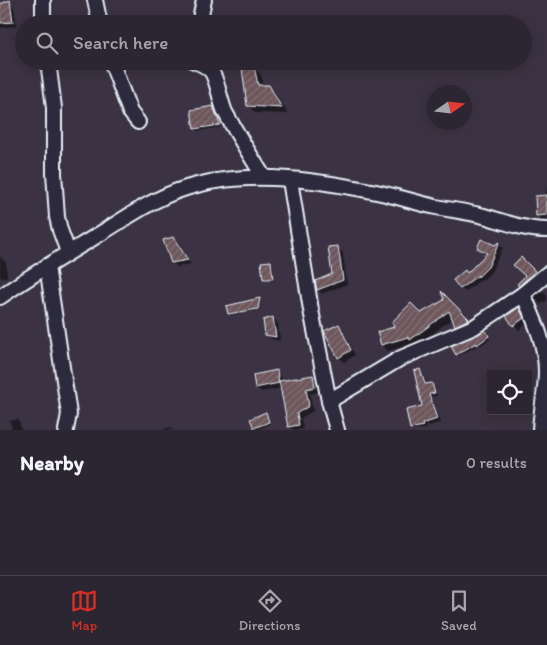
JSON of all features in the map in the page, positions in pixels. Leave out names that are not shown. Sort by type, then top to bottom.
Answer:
[{"type":"street","points":[[43,0],[43,15]]},
{"type":"street","points":[[95,0],[98,15]]},
{"type":"street","points":[[201,15],[204,0]]},
{"type":"street","points":[[49,70],[54,108],[54,174],[57,217],[68,252]]},
{"type":"street","points":[[114,70],[128,106],[138,122]]},
{"type":"street","points":[[210,70],[215,80],[225,111],[263,176]]},
{"type":"street","points":[[0,297],[68,252],[170,193],[198,184],[263,176],[301,180],[380,193],[483,216],[522,227],[547,230]]},
{"type":"street","points":[[290,180],[311,310],[329,401],[337,430]]},
{"type":"street","points":[[47,266],[69,414],[66,430]]},
{"type":"street","points":[[329,401],[401,358],[474,326],[523,294],[547,274]]},
{"type":"street","points":[[523,294],[537,327],[544,350],[546,373],[540,430]]},
{"type":"building","points":[[10,0],[13,22],[0,23],[0,4]]},
{"type":"building","points":[[242,70],[255,70],[258,85],[269,85],[282,108],[247,106]]},
{"type":"building","points":[[213,106],[220,125],[194,129],[191,110]]},
{"type":"building","points":[[547,195],[547,215],[536,216],[535,196]]},
{"type":"building","points":[[173,237],[188,260],[171,263],[163,240]]},
{"type":"building","points":[[481,239],[495,245],[499,243],[488,267],[478,277],[478,275],[460,289],[453,280],[465,270],[467,273],[487,253],[477,248]]},
{"type":"building","points":[[338,246],[343,280],[317,290],[315,281],[332,274],[328,247]]},
{"type":"building","points":[[521,257],[535,271],[519,286],[517,284],[525,276],[513,265]]},
{"type":"building","points":[[271,261],[273,279],[263,279],[261,262]]},
{"type":"building","points":[[441,291],[469,319],[455,326],[449,311],[410,340],[408,337],[381,345],[377,332],[394,327],[392,322],[411,303],[421,313],[444,300]]},
{"type":"building","points":[[260,298],[258,309],[228,314],[226,306]]},
{"type":"building","points":[[519,307],[524,318],[513,326],[506,316]]},
{"type":"building","points":[[273,317],[276,337],[265,335],[263,320]]},
{"type":"building","points":[[339,324],[351,350],[338,358],[324,331]]},
{"type":"building","points":[[485,330],[489,336],[477,345],[476,343],[456,355],[451,346]]},
{"type":"building","points":[[420,369],[425,384],[432,383],[435,393],[429,394],[437,419],[422,424],[423,426],[410,429],[406,410],[422,406],[414,371]]},
{"type":"building","points":[[277,370],[279,383],[255,388],[253,375]]},
{"type":"building","points":[[313,375],[315,387],[306,389],[309,406],[297,413],[299,425],[288,427],[279,381]]},
{"type":"building","points":[[266,412],[269,422],[254,428],[250,419]]}]
